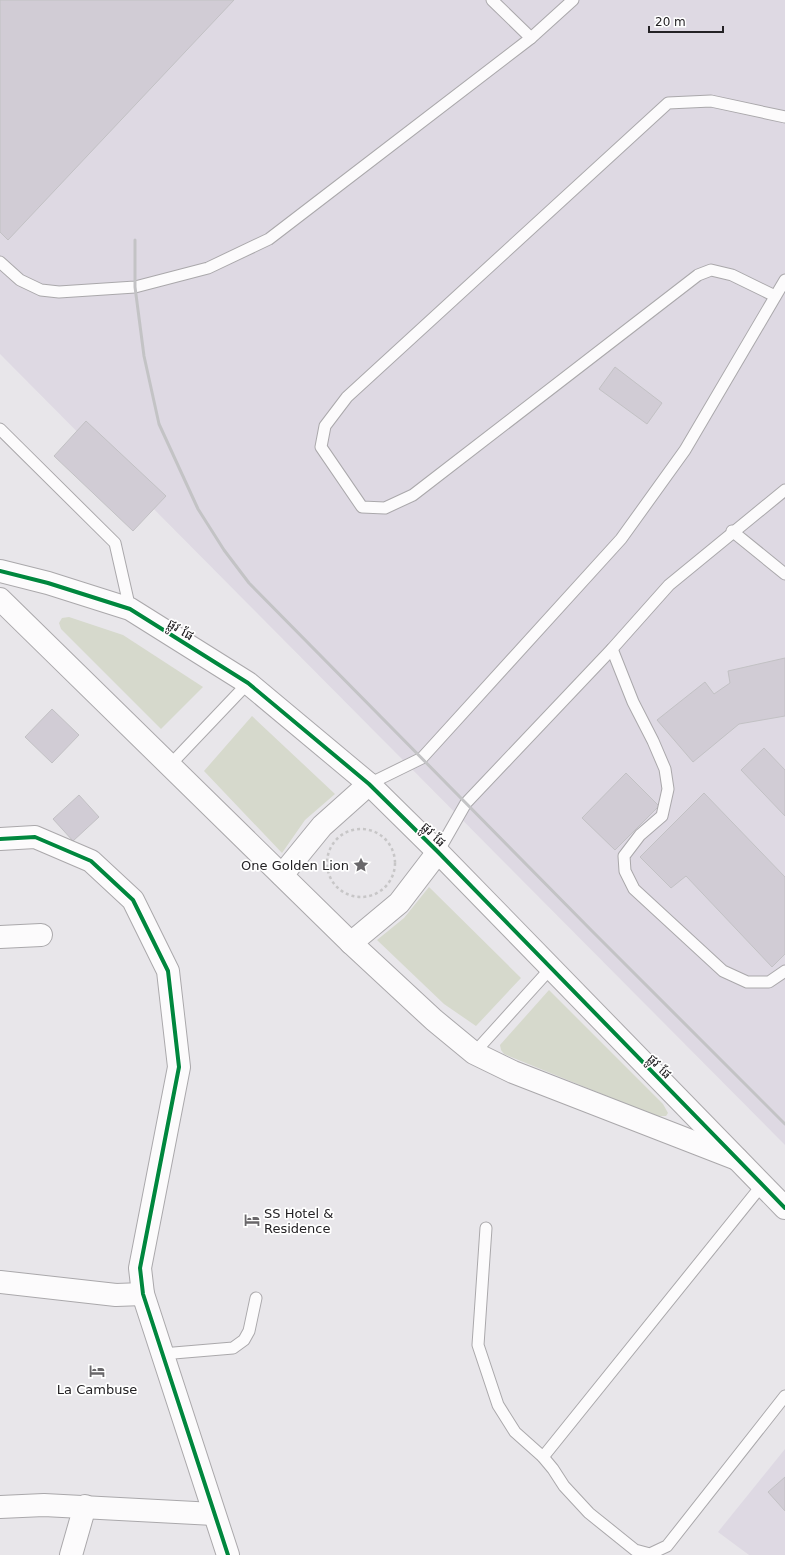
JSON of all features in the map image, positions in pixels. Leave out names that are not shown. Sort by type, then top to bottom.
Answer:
[{"type":"street","name":"ផ្លូវ ផែ","points":[[0,570],[48,583],[130,609],[248,683],[369,784],[438,852],[785,1208]]},
{"type":"street","points":[[0,599],[351,943],[434,1020],[474,1053],[513,1072],[737,1159]]},
{"type":"street","points":[[282,875],[322,826],[369,784]]},
{"type":"street","points":[[0,839],[35,837],[91,861],[134,900],[168,971],[179,1067],[140,1268],[143,1294],[228,1555]]},
{"type":"street","points":[[351,943],[399,903],[438,852]]},
{"type":"street","points":[[0,937],[41,935]]},
{"type":"street","points":[[0,1282],[116,1295],[143,1294]]},
{"type":"street","points":[[0,1507],[44,1504],[214,1514]]},
{"type":"street","points":[[71,1555],[85,1506]]},
{"type":"lane","points":[[492,0],[531,38]]},
{"type":"lane","points":[[0,262],[20,280],[41,290],[59,292],[135,287],[208,268],[270,239],[531,38],[573,0]]},
{"type":"lane","points":[[775,296],[732,275],[711,270],[698,275],[413,495],[385,508],[362,507],[321,447],[325,426],[348,397],[668,104],[711,101],[785,117]]},
{"type":"lane","points":[[369,784],[422,758],[621,539],[685,450],[785,280]]},
{"type":"lane","points":[[0,429],[115,542],[130,609]]},
{"type":"lane","points":[[438,852],[466,803],[612,649],[669,585],[732,531],[785,490]]},
{"type":"lane","points":[[732,531],[785,574]]},
{"type":"lane","points":[[612,649],[633,702],[653,741],[664,769],[668,789],[662,816],[640,835],[624,856],[625,871],[634,889],[722,971],[747,982],[769,982],[785,971]]},
{"type":"lane","points":[[170,765],[248,683]]},
{"type":"lane","points":[[474,1053],[551,968]]},
{"type":"lane","points":[[543,1457],[762,1185]]},
{"type":"lane","points":[[486,1228],[478,1345],[498,1405],[515,1432],[554,1469],[564,1486],[589,1513],[635,1550],[650,1554],[667,1546],[785,1396]]},
{"type":"lane","points":[[162,1354],[233,1348],[244,1340],[249,1331],[256,1298]]},
{"type":"path","points":[[359,829],[373,832],[383,838],[391,848],[394,858],[394,869],[389,883],[380,891],[369,897],[357,897],[344,893],[335,886],[329,876],[327,864],[329,850],[336,840],[347,832],[359,829]]},
{"type":"shaded area","points":[[0,0],[785,0],[785,1145],[0,354]]},
{"type":"shaded area","points":[[69,617],[123,635],[203,687],[161,729],[61,629],[59,623],[62,618]]},
{"type":"shaded area","points":[[252,716],[335,794],[305,820],[282,853],[204,771]]},
{"type":"shaded area","points":[[429,887],[521,978],[476,1026],[444,1004],[377,940],[404,918]]},
{"type":"shaded area","points":[[549,990],[663,1104],[668,1113],[666,1116],[656,1116],[504,1054],[500,1045]]},
{"type":"shaded area","points":[[785,1449],[785,1555],[749,1555],[718,1532]]},
{"type":"building","points":[[0,0],[234,0],[8,240],[0,232]]},
{"type":"building","points":[[615,367],[662,403],[647,424],[599,389]]},
{"type":"building","points":[[86,421],[166,496],[133,531],[54,456]]},
{"type":"building","points":[[785,658],[785,716],[739,724],[693,762],[657,720],[705,682],[714,694],[730,683],[728,671]]},
{"type":"building","points":[[52,709],[79,735],[52,763],[25,737]]},
{"type":"building","points":[[764,748],[785,770],[785,816],[741,770]]},
{"type":"building","points":[[626,773],[659,806],[615,850],[582,818]]},
{"type":"building","points":[[704,793],[785,877],[785,954],[772,967],[686,876],[671,888],[640,857]]},
{"type":"building","points":[[79,795],[99,817],[73,841],[53,819]]},
{"type":"building","points":[[785,1477],[785,1511],[768,1492]]},
{"type":"railway","points":[[135,240],[135,287],[144,356],[159,424],[198,509],[224,550],[249,583],[593,932],[785,1124]]},
{"type":"cycle path","points":[[0,571],[48,583],[130,609],[248,683],[369,784],[438,852],[785,1208]]},
{"type":"cycle path","points":[[0,839],[35,837],[91,861],[133,900],[168,971],[179,1067],[140,1268],[143,1294],[228,1555]]},
{"type":"place","name":"One Golden Lion","points":[[361,865]]},
{"type":"place","name":"SS Hotel & Residence","points":[[252,1220]]},
{"type":"place","name":"La Cambuse","points":[[97,1371]]}]
